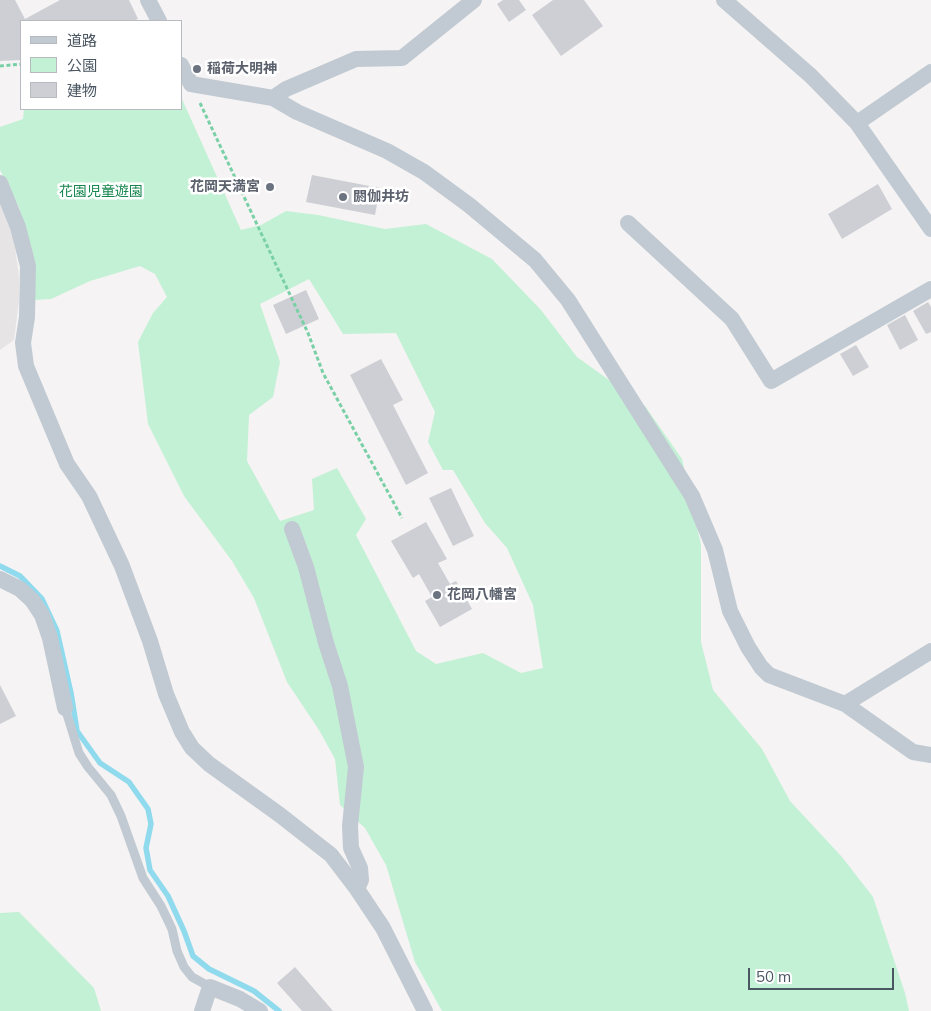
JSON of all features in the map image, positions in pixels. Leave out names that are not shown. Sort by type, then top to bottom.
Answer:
[{"type":"street","points":[[148,0],[158,20]]},
{"type":"street","points":[[273,98],[286,88],[356,59],[402,58],[474,0]]},
{"type":"street","points":[[724,0],[811,76],[857,123],[929,221]]},
{"type":"street","points":[[182,67],[191,84],[273,98],[297,112],[387,151],[424,172],[469,205],[535,260],[568,300],[692,496],[715,550],[730,611],[760,667],[769,675],[845,704],[913,752],[931,755]]},
{"type":"street","points":[[857,123],[931,72]]},
{"type":"street","points":[[0,183],[18,227],[28,266],[27,317],[23,343],[26,366],[67,464],[89,496],[122,566],[150,641],[166,694],[182,732],[192,748],[209,764],[280,815],[331,855],[357,888],[383,928],[425,1011]]},
{"type":"street","points":[[628,223],[732,319],[771,381],[931,289]]},
{"type":"street","points":[[292,529],[306,567],[326,643],[340,686],[356,767],[350,826],[352,848],[360,868],[361,880],[357,888]]},
{"type":"street","points":[[0,579],[20,589],[32,600],[42,615],[50,638],[64,708]]},
{"type":"street","points":[[845,704],[931,651]]},
{"type":"street","points":[[202,1011],[210,988],[240,999],[260,1011]]},
{"type":"lane","points":[[64,708],[79,752],[88,767],[111,795],[121,816],[144,878],[172,929],[177,951],[184,967],[192,977],[210,988]]},
{"type":"path","points":[[0,66],[20,64]]},
{"type":"path","points":[[205,115],[308,333],[323,373],[402,518]]},
{"type":"shaded area","points":[[0,205],[13,234],[19,276],[19,301],[14,340],[0,350]]},
{"type":"green space","name":"花園児童遊園","points":[[182,99],[241,230],[261,225],[286,211],[318,215],[385,229],[426,224],[492,259],[541,310],[577,357],[645,406],[682,459],[701,545],[701,642],[713,690],[762,749],[790,801],[842,857],[873,897],[905,993],[909,1011],[442,1011],[415,962],[386,865],[365,828],[340,805],[335,759],[319,730],[287,682],[254,598],[232,561],[184,496],[148,424],[138,342],[153,313],[167,297],[155,274],[140,266],[90,281],[51,299],[34,300],[34,260],[19,207],[0,170],[0,127],[23,119],[24,110],[182,110]],"holes":[[[309,279],[343,334],[396,333],[435,412],[428,442],[443,470],[453,470],[485,523],[507,548],[533,605],[543,668],[521,673],[483,653],[436,664],[416,651],[356,535],[366,519],[337,468],[312,479],[314,510],[280,521],[247,461],[249,415],[273,397],[280,362],[260,304]]]},
{"type":"green space","points":[[19,912],[94,988],[101,1011],[0,1011],[0,913]]},
{"type":"building","points":[[0,0],[15,0],[25,19],[60,0],[129,0],[138,19],[20,20],[20,60],[0,61]]},
{"type":"building","points":[[503,0],[519,0],[526,10],[509,22],[497,4]]},
{"type":"building","points":[[553,0],[584,0],[603,26],[561,56],[532,15]]},
{"type":"building","points":[[312,175],[380,188],[375,215],[306,202]]},
{"type":"building","points":[[878,184],[892,209],[842,239],[828,214]]},
{"type":"building","points":[[306,290],[319,319],[286,334],[273,305]]},
{"type":"building","points":[[928,302],[931,307],[931,332],[926,334],[913,311]]},
{"type":"building","points":[[905,315],[918,340],[900,350],[887,325]]},
{"type":"building","points":[[856,345],[869,367],[853,376],[840,354]]},
{"type":"building","points":[[381,359],[403,400],[393,405],[428,473],[406,485],[350,375]]},
{"type":"building","points":[[451,488],[474,536],[453,546],[429,498]]},
{"type":"building","points":[[426,522],[447,559],[438,563],[450,584],[456,581],[472,609],[440,627],[425,601],[432,597],[419,574],[413,578],[391,541]]},
{"type":"building","points":[[0,685],[16,716],[0,724]]},
{"type":"building","points":[[295,967],[333,1011],[302,1011],[277,983]]},
{"type":"waterway","points":[[0,566],[20,576],[42,599],[57,631],[71,693],[77,731],[100,763],[129,782],[148,809],[151,824],[146,848],[150,870],[168,896],[193,956],[209,969],[254,991],[279,1011]]},
{"type":"place","name":"稲荷大明神","points":[[197,69]]},
{"type":"place","name":"花岡天満宮","points":[[270,187]]},
{"type":"place","name":"閼伽井坊","points":[[343,197]]},
{"type":"place","name":"花岡八幡宮","points":[[437,595]]}]
